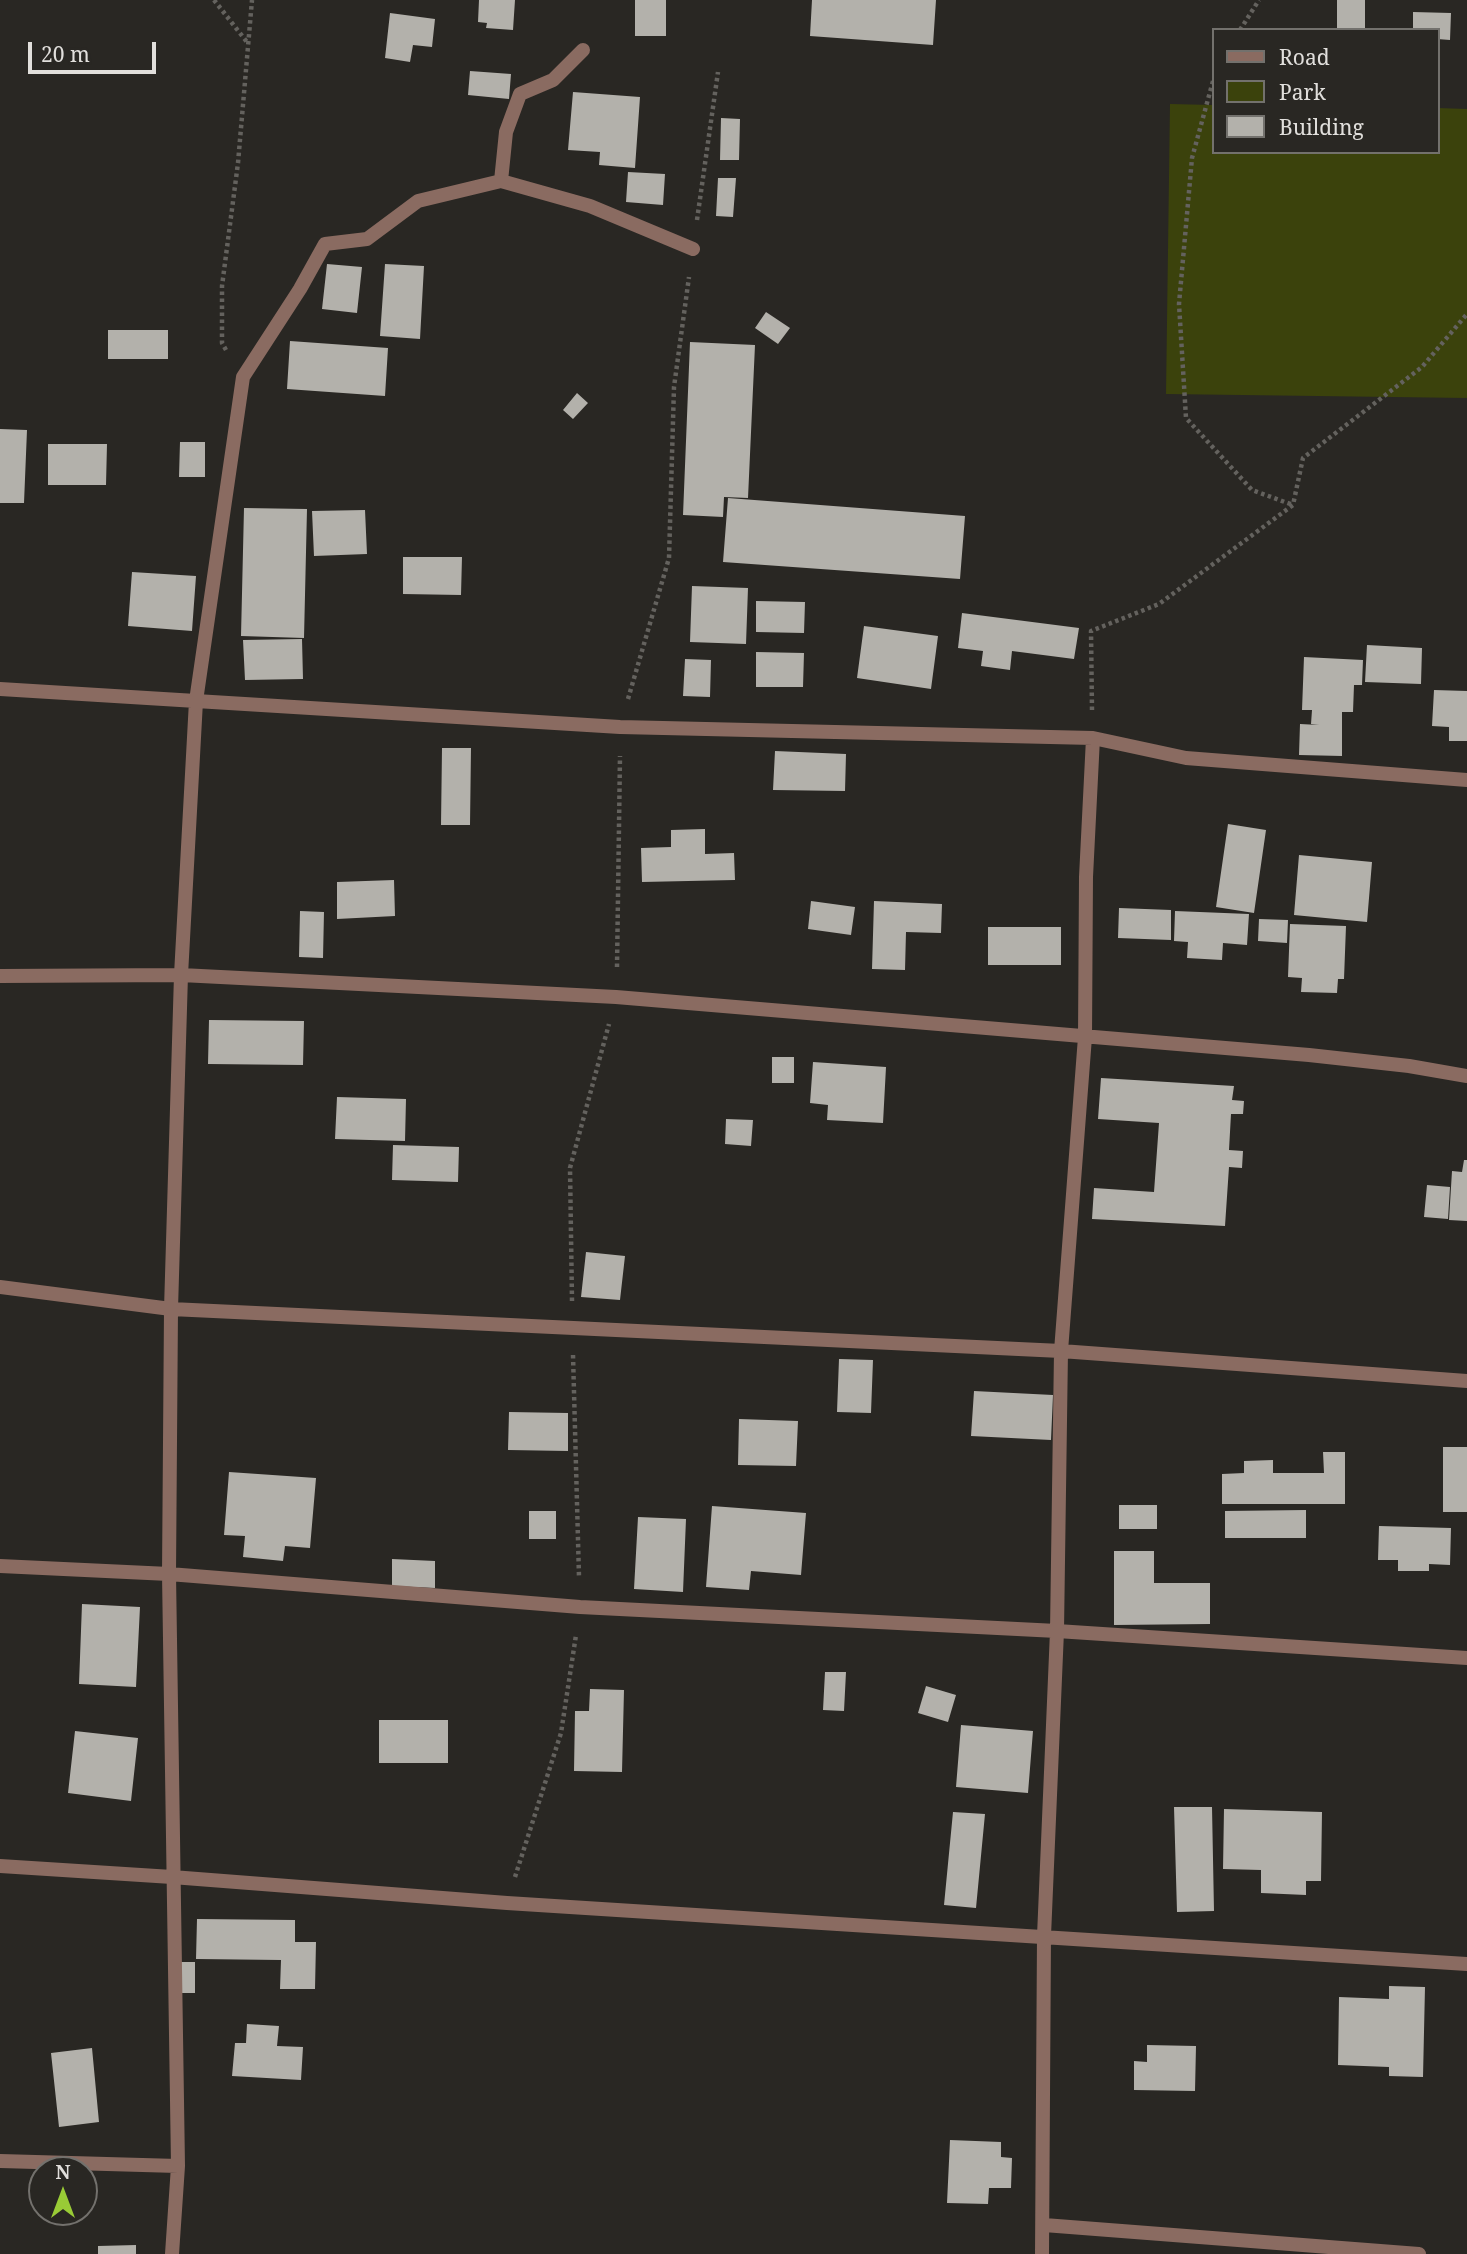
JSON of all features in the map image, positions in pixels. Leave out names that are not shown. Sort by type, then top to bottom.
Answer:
[{"type":"street","points":[[501,181],[506,132],[520,94],[553,80],[583,50]]},
{"type":"street","points":[[172,2254],[178,2166],[169,1574],[171,1309],[181,975],[196,701],[243,377],[300,289],[325,244],[368,239],[418,201],[501,181],[590,206],[693,249]]},
{"type":"street","points":[[0,689],[621,727],[1093,738],[1186,758],[1467,780]]},
{"type":"street","points":[[1042,2254],[1044,1936],[1057,1631],[1061,1351],[1085,1037],[1086,877],[1093,738]]},
{"type":"street","points":[[0,976],[181,975],[616,997],[1321,1056],[1467,1076]]},
{"type":"street","points":[[0,1287],[171,1309],[1061,1351],[1467,1381]]},
{"type":"street","points":[[0,1566],[169,1574],[580,1607],[1057,1631],[1467,1658]]},
{"type":"street","points":[[0,1866],[507,1903],[1467,1964]]},
{"type":"street","points":[[0,2161],[178,2166]]},
{"type":"street","points":[[1044,2225],[1419,2254]]},
{"type":"path","points":[[214,0],[247,43]]},
{"type":"path","points":[[243,377],[222,343],[222,286],[238,163],[252,0]]},
{"type":"path","points":[[1241,28],[1259,0]]},
{"type":"path","points":[[1212,85],[1192,158],[1179,304],[1186,418],[1252,491],[1293,505]]},
{"type":"path","points":[[1093,738],[1091,631],[1159,604],[1293,505],[1303,458],[1422,368],[1467,314]]},
{"type":"green space","points":[[1170,104],[1212,105],[1212,154],[1439,154],[1439,108],[1467,109],[1467,398],[1166,394]]},
{"type":"building","points":[[479,0],[515,0],[513,30],[486,28],[487,23],[478,22]]},
{"type":"building","points":[[635,0],[666,0],[666,36],[635,36]]},
{"type":"building","points":[[812,0],[936,0],[933,45],[810,36]]},
{"type":"building","points":[[1337,0],[1365,0],[1365,28],[1337,28]]},
{"type":"building","points":[[1413,12],[1451,13],[1450,40],[1439,39],[1439,28],[1413,28]]},
{"type":"building","points":[[390,13],[435,19],[432,47],[413,45],[410,62],[385,58]]},
{"type":"building","points":[[470,71],[511,74],[509,99],[468,95]]},
{"type":"building","points":[[573,92],[640,97],[635,168],[599,165],[600,152],[568,150]]},
{"type":"building","points":[[721,118],[740,119],[739,160],[720,160]]},
{"type":"building","points":[[628,172],[665,174],[663,205],[626,202]]},
{"type":"building","points":[[718,178],[736,178],[733,217],[716,216]]},
{"type":"building","points":[[327,264],[362,267],[357,313],[322,309]]},
{"type":"building","points":[[385,264],[424,266],[420,339],[380,336]]},
{"type":"building","points":[[766,312],[790,328],[778,344],[755,328]]},
{"type":"building","points":[[108,330],[168,330],[168,359],[108,359]]},
{"type":"building","points":[[290,341],[388,348],[385,396],[287,389]]},
{"type":"building","points":[[690,342],[755,345],[748,498],[724,497],[723,517],[683,515]]},
{"type":"building","points":[[577,393],[588,403],[573,419],[563,410]]},
{"type":"building","points":[[0,429],[27,430],[24,503],[0,503]]},
{"type":"building","points":[[180,442],[205,442],[205,477],[179,477]]},
{"type":"building","points":[[48,444],[107,444],[106,485],[48,485]]},
{"type":"building","points":[[728,498],[965,516],[960,579],[723,562]]},
{"type":"building","points":[[244,508],[307,509],[304,638],[241,636]]},
{"type":"building","points":[[365,510],[367,554],[314,556],[312,511]]},
{"type":"building","points":[[403,557],[462,557],[461,595],[403,594]]},
{"type":"building","points":[[132,572],[196,576],[192,631],[128,626]]},
{"type":"building","points":[[692,586],[748,588],[746,644],[690,642]]},
{"type":"building","points":[[756,601],[805,602],[804,633],[756,632]]},
{"type":"building","points":[[962,613],[1079,628],[1074,659],[1012,651],[1010,670],[981,666],[983,651],[958,648]]},
{"type":"building","points":[[864,626],[938,636],[931,689],[857,678]]},
{"type":"building","points":[[302,639],[303,679],[245,680],[243,640]]},
{"type":"building","points":[[1367,645],[1422,648],[1421,684],[1365,682]]},
{"type":"building","points":[[756,652],[804,653],[803,687],[756,687]]},
{"type":"building","points":[[1304,657],[1363,660],[1362,685],[1354,685],[1353,712],[1342,712],[1342,756],[1299,755],[1300,724],[1319,725],[1311,724],[1312,710],[1302,710]]},
{"type":"building","points":[[685,659],[711,660],[710,697],[683,696]]},
{"type":"building","points":[[1434,690],[1467,691],[1467,741],[1449,741],[1449,727],[1432,726]]},
{"type":"building","points":[[442,748],[471,748],[470,825],[441,825]]},
{"type":"building","points":[[775,751],[846,754],[845,791],[773,790]]},
{"type":"building","points":[[1228,824],[1266,830],[1254,913],[1216,907]]},
{"type":"building","points":[[705,829],[705,854],[734,853],[735,880],[642,882],[641,848],[671,847],[671,830]]},
{"type":"building","points":[[1299,855],[1372,862],[1367,922],[1294,915]]},
{"type":"building","points":[[394,880],[395,916],[337,919],[337,882]]},
{"type":"building","points":[[811,901],[855,907],[851,935],[808,929]]},
{"type":"building","points":[[874,901],[942,904],[941,933],[906,932],[905,970],[872,969]]},
{"type":"building","points":[[1119,908],[1171,910],[1171,940],[1118,938]]},
{"type":"building","points":[[300,911],[324,912],[323,958],[299,957]]},
{"type":"building","points":[[1175,911],[1249,914],[1247,945],[1223,943],[1222,960],[1187,958],[1188,942],[1174,941]]},
{"type":"building","points":[[1259,919],[1288,920],[1287,943],[1258,941]]},
{"type":"building","points":[[1290,924],[1346,926],[1344,979],[1338,979],[1337,993],[1301,992],[1302,978],[1288,977]]},
{"type":"building","points":[[988,927],[1061,927],[1061,965],[988,965]]},
{"type":"building","points":[[209,1020],[304,1021],[303,1065],[208,1064]]},
{"type":"building","points":[[772,1057],[794,1057],[794,1083],[772,1083]]},
{"type":"building","points":[[813,1062],[886,1067],[883,1123],[827,1120],[828,1105],[810,1103]]},
{"type":"building","points":[[1101,1078],[1234,1086],[1232,1100],[1244,1101],[1243,1114],[1231,1114],[1229,1150],[1243,1151],[1242,1168],[1229,1167],[1225,1226],[1092,1219],[1094,1188],[1154,1192],[1159,1123],[1098,1119]]},
{"type":"building","points":[[337,1097],[406,1099],[405,1141],[335,1139]]},
{"type":"building","points":[[726,1119],[753,1120],[751,1146],[725,1144]]},
{"type":"building","points":[[393,1145],[459,1147],[458,1182],[392,1180]]},
{"type":"building","points":[[1464,1160],[1467,1160],[1467,1221],[1449,1220],[1452,1171],[1462,1172]]},
{"type":"building","points":[[1427,1185],[1450,1187],[1448,1219],[1424,1217]]},
{"type":"building","points":[[586,1252],[625,1256],[620,1300],[581,1297]]},
{"type":"building","points":[[839,1359],[873,1360],[871,1413],[837,1412]]},
{"type":"building","points":[[974,1391],[1053,1395],[1051,1440],[971,1436]]},
{"type":"building","points":[[509,1412],[568,1413],[568,1451],[508,1450]]},
{"type":"building","points":[[739,1419],[798,1421],[796,1466],[738,1465]]},
{"type":"building","points":[[1443,1447],[1467,1447],[1467,1512],[1443,1512]]},
{"type":"building","points":[[1323,1452],[1345,1452],[1345,1504],[1222,1504],[1222,1474],[1244,1473],[1244,1461],[1273,1460],[1273,1473],[1324,1473]]},
{"type":"building","points":[[229,1472],[316,1478],[310,1548],[285,1546],[283,1561],[243,1557],[245,1536],[224,1535]]},
{"type":"building","points":[[1119,1505],[1157,1505],[1157,1529],[1119,1529]]},
{"type":"building","points":[[712,1506],[806,1513],[801,1575],[751,1571],[749,1590],[706,1587]]},
{"type":"building","points":[[1306,1510],[1306,1538],[1225,1538],[1225,1511]]},
{"type":"building","points":[[529,1511],[556,1511],[556,1539],[529,1539]]},
{"type":"building","points":[[638,1517],[686,1519],[683,1592],[634,1589]]},
{"type":"building","points":[[1379,1526],[1451,1528],[1450,1565],[1429,1564],[1429,1571],[1398,1571],[1398,1560],[1378,1560]]},
{"type":"building","points":[[1114,1551],[1154,1551],[1154,1583],[1210,1583],[1210,1624],[1114,1625]]},
{"type":"building","points":[[392,1559],[435,1561],[435,1588],[392,1586]]},
{"type":"building","points":[[82,1604],[140,1607],[136,1687],[79,1684]]},
{"type":"building","points":[[825,1672],[846,1672],[844,1711],[823,1710]]},
{"type":"building","points":[[926,1686],[956,1695],[948,1722],[918,1713]]},
{"type":"building","points":[[590,1689],[624,1690],[622,1772],[574,1771],[575,1711],[589,1711]]},
{"type":"building","points":[[379,1720],[448,1720],[448,1763],[379,1763]]},
{"type":"building","points":[[961,1725],[1033,1731],[1028,1793],[956,1787]]},
{"type":"building","points":[[75,1731],[138,1738],[131,1801],[68,1793]]},
{"type":"building","points":[[1174,1807],[1212,1807],[1214,1911],[1177,1912]]},
{"type":"building","points":[[1224,1809],[1322,1812],[1321,1881],[1306,1881],[1306,1895],[1261,1893],[1261,1870],[1223,1869]]},
{"type":"building","points":[[953,1812],[985,1814],[976,1908],[944,1905]]},
{"type":"building","points":[[197,1919],[295,1920],[295,1942],[316,1942],[315,1989],[280,1989],[281,1960],[196,1959]]},
{"type":"building","points":[[181,1962],[195,1962],[195,1993],[180,1993]]},
{"type":"building","points":[[1389,1986],[1425,1987],[1423,2077],[1389,2076],[1389,2067],[1338,2065],[1339,1997],[1389,1999]]},
{"type":"building","points":[[247,2024],[279,2026],[277,2046],[303,2047],[301,2080],[232,2076],[235,2043],[246,2043]]},
{"type":"building","points":[[1147,2045],[1196,2046],[1195,2091],[1134,2090],[1134,2061],[1147,2062]]},
{"type":"building","points":[[92,2048],[99,2122],[59,2127],[51,2053]]},
{"type":"building","points":[[950,2140],[1001,2142],[1001,2157],[1012,2158],[1011,2188],[989,2188],[988,2204],[947,2203]]},
{"type":"building","points":[[136,2245],[136,2254],[98,2254],[98,2246]]}]
